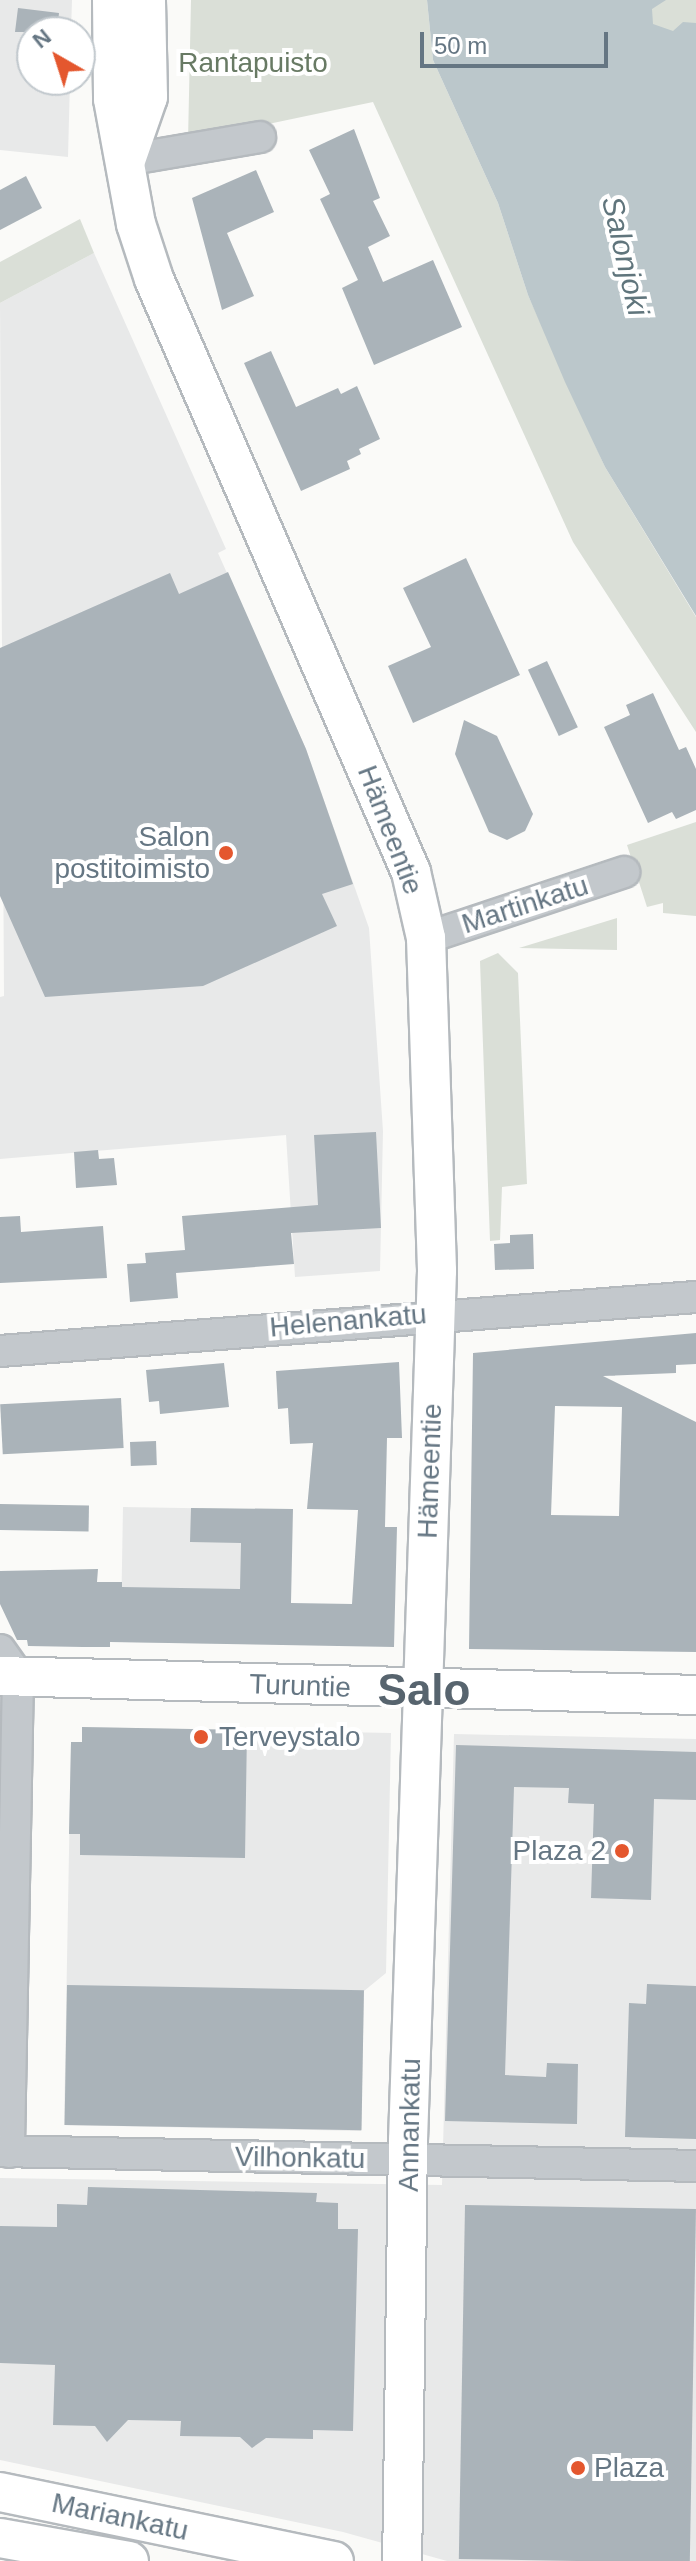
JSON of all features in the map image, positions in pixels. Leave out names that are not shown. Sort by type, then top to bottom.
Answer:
[{"type":"main road","name":"Hämeentie","points":[[112,0],[113,99],[136,224],[154,279],[411,872],[426,938],[436,1314],[423,1689]]},
{"type":"main road","name":"Hämeentie","points":[[126,160],[148,97],[146,0]]},
{"type":"main road","name":"Turuntie","points":[[6,1667],[423,1689],[696,1695]]},
{"type":"main road","name":"Annankatu","points":[[402,2561],[408,2161],[423,1689]]},
{"type":"main road","name":"Mariankatu","points":[[0,2492],[334,2561]]},
{"type":"main road","name":"Mariankatu","points":[[0,2538],[129,2561]]},
{"type":"street","points":[[126,160],[260,137]]},
{"type":"street","name":"Martinkatu","points":[[426,938],[624,872]]},
{"type":"street","name":"Helenankatu","points":[[0,1351],[436,1314],[696,1297]]},
{"type":"street","points":[[5,2152],[6,1667]]},
{"type":"street","name":"Vilhonkatu","points":[[5,2152],[696,2166]]},
{"type":"shaded area","points":[[0,0],[72,0],[72,16],[16,16],[16,96],[70,96],[68,157],[0,150]]},
{"type":"shaded area","points":[[94,253],[226,549],[218,553],[306,749],[369,928],[383,1131],[380,1271],[295,1277],[286,1135],[0,1159],[0,997],[4,996],[0,303]]},
{"type":"shaded area","points":[[123,1507],[258,1509],[256,1644],[121,1642]]},
{"type":"shaded area","points":[[82,1727],[391,1733],[386,1973],[364,1991],[361,2131],[64,2125],[71,1742],[82,1742]]},
{"type":"shaded area","points":[[454,1734],[696,1739],[696,2561],[447,2561],[343,2532],[0,2460],[0,2178],[442,2185]]},
{"type":"green space","name":"Rantapuisto","points":[[191,0],[427,0],[433,60],[498,203],[528,295],[605,467],[696,617],[696,732],[573,542],[373,102],[188,141]]},
{"type":"green space","points":[[607,0],[696,0],[696,66]]},
{"type":"green space","points":[[80,219],[94,253],[0,303],[0,262]]},
{"type":"green space","points":[[696,822],[696,916],[663,913],[663,903],[647,907],[627,845]]},
{"type":"green space","points":[[617,918],[617,950],[519,948]]},
{"type":"green space","points":[[498,953],[518,973],[527,1184],[502,1187],[500,1240],[490,1241],[480,961]]},
{"type":"water","name":"Salonjoki","points":[[427,0],[666,0],[652,9],[653,24],[673,31],[683,22],[696,23],[696,616],[605,467],[565,382],[528,295],[498,203],[433,60]]},
{"type":"building","points":[[18,8],[59,13],[59,16],[17,16]]},
{"type":"building","points":[[354,129],[380,198],[373,201],[390,236],[368,247],[383,282],[433,260],[462,327],[374,365],[342,288],[358,280],[320,199],[330,194],[309,150]]},
{"type":"building","points":[[256,170],[274,212],[227,233],[254,296],[222,310],[192,198]]},
{"type":"building","points":[[26,176],[42,208],[0,230],[0,190]]},
{"type":"building","points":[[271,351],[296,407],[338,388],[341,394],[357,386],[380,439],[359,449],[361,454],[347,461],[350,469],[301,491],[244,363]]},
{"type":"building","points":[[466,558],[520,675],[413,723],[388,666],[431,647],[403,588]]},
{"type":"building","points":[[228,572],[306,749],[353,884],[322,894],[337,926],[203,986],[45,997],[0,896],[0,648],[170,573],[179,594]]},
{"type":"building","points":[[547,661],[578,727],[559,736],[528,670]]},
{"type":"building","points":[[653,693],[679,750],[686,747],[696,769],[696,810],[676,819],[672,812],[648,823],[604,727],[630,715],[626,705]]},
{"type":"building","points":[[464,720],[497,736],[533,814],[525,831],[507,840],[489,832],[455,754]]},
{"type":"building","points":[[376,1132],[381,1228],[291,1233],[294,1264],[176,1273],[178,1298],[130,1302],[127,1264],[146,1263],[145,1253],[185,1250],[182,1216],[318,1205],[314,1135]]},
{"type":"building","points":[[98,1150],[99,1159],[114,1158],[117,1185],[76,1188],[74,1152]]},
{"type":"building","points":[[20,1216],[21,1232],[103,1226],[107,1278],[0,1283],[0,1217]]},
{"type":"building","points":[[533,1234],[534,1269],[495,1270],[494,1244],[510,1243],[510,1235]]},
{"type":"building","points":[[696,1333],[696,1364],[676,1365],[676,1373],[603,1376],[696,1422],[696,1652],[469,1649],[473,1353]],"holes":[[[555,1406],[622,1407],[619,1516],[551,1515]]]},
{"type":"building","points":[[399,1362],[402,1438],[387,1438],[385,1527],[397,1527],[394,1647],[110,1642],[110,1647],[28,1646],[27,1640],[17,1640],[0,1604],[0,1571],[98,1569],[97,1582],[122,1582],[122,1587],[240,1589],[241,1543],[190,1542],[191,1508],[293,1509],[291,1603],[352,1604],[358,1510],[307,1509],[313,1443],[290,1444],[288,1408],[278,1409],[276,1371]]},
{"type":"building","points":[[224,1363],[229,1407],[160,1414],[159,1401],[149,1402],[146,1370]]},
{"type":"building","points":[[121,1398],[124,1448],[3,1454],[0,1404]]},
{"type":"building","points":[[156,1441],[157,1465],[131,1466],[130,1442]]},
{"type":"building","points":[[0,1504],[89,1506],[89,1532],[0,1530]]},
{"type":"building","points":[[82,1727],[247,1730],[245,1858],[80,1855],[80,1834],[69,1834],[71,1742],[82,1742]]},
{"type":"building","name":"Plaza 2","points":[[456,1745],[696,1752],[696,1800],[654,1799],[651,1900],[591,1898],[594,1804],[568,1803],[569,1788],[514,1787],[505,2075],[546,2077],[547,2063],[578,2064],[577,2124],[445,2121]]},
{"type":"building","points":[[647,1984],[696,1986],[696,2139],[625,2137],[629,2003],[646,2004]]},
{"type":"building","points":[[67,1985],[364,1990],[362,2130],[65,2125]]},
{"type":"building","points":[[88,2187],[317,2193],[316,2202],[338,2203],[338,2229],[358,2229],[353,2431],[313,2430],[313,2439],[266,2438],[252,2448],[240,2437],[180,2436],[181,2421],[128,2420],[107,2442],[95,2426],[53,2425],[55,2365],[0,2363],[0,2226],[57,2227],[57,2204],[87,2205]]},
{"type":"building","name":"Plaza","points":[[465,2205],[696,2209],[690,2561],[459,2559]]},
{"type":"place","name":"Salon postitoimisto","points":[[226,853]]},
{"type":"place","name":"Terveystalo","points":[[201,1737]]},
{"type":"place","name":"Plaza 2","points":[[622,1851]]},
{"type":"place","name":"Plaza","points":[[578,2468]]},
{"type":"district","name":"Salo","points":[[424,1690]]}]
